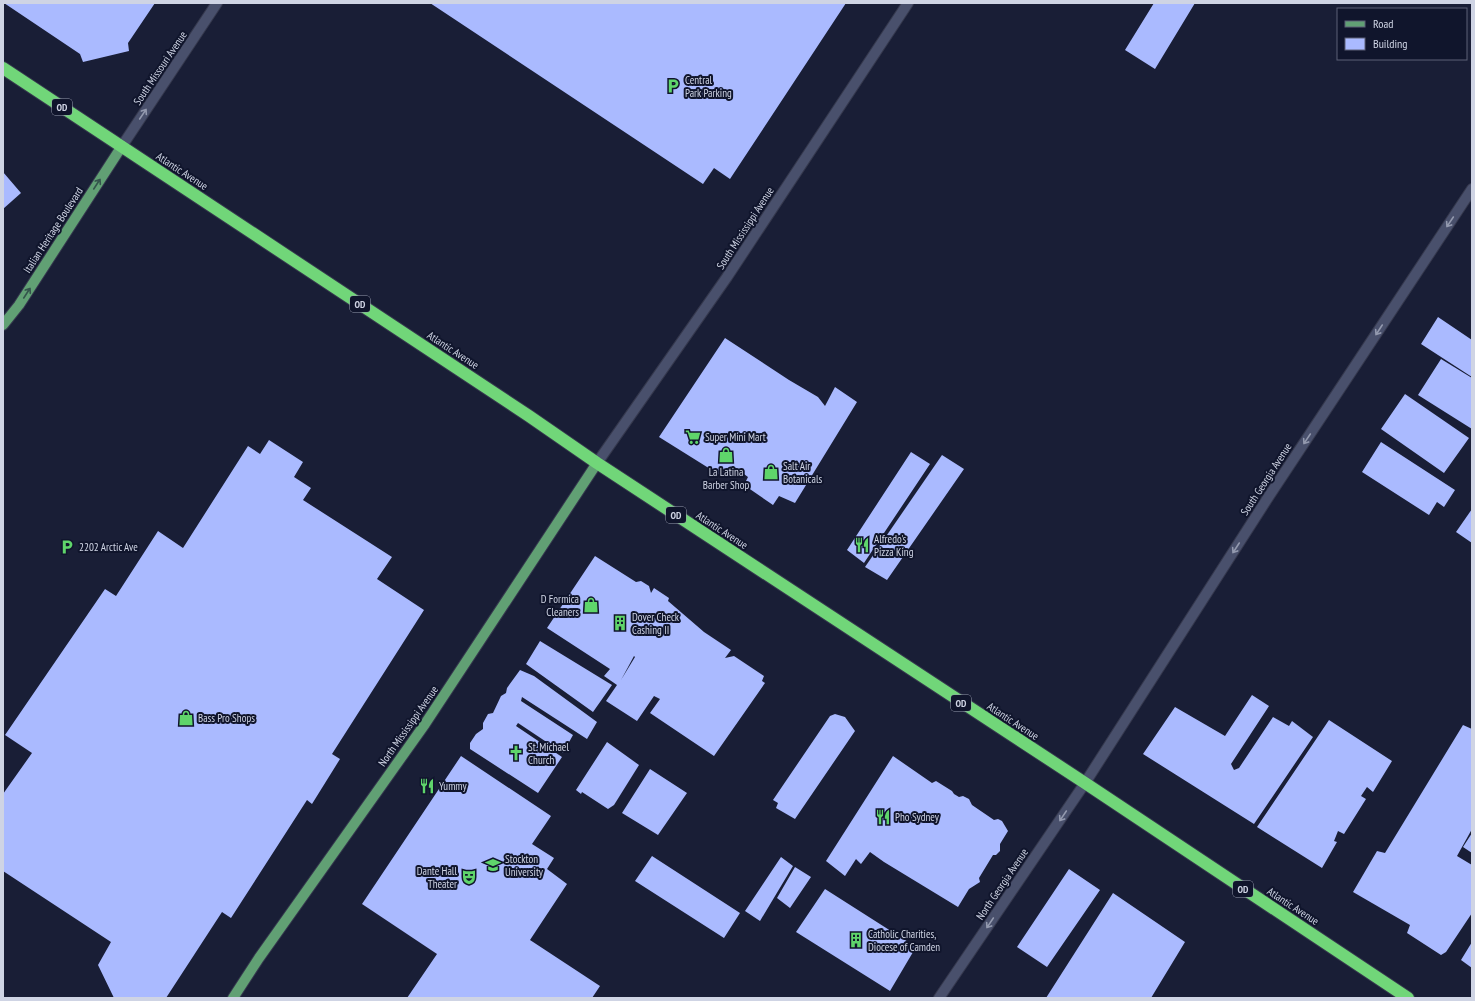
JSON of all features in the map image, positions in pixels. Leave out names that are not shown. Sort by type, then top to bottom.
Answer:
[{"type":"highway","name":"Atlantic Avenue","points":[[3,68],[529,416],[597,463],[1408,998]]},
{"type":"main road","name":"Italian Heritage Boulevard","points":[[3,325],[19,306],[122,146]]},
{"type":"main road","name":"North Mississippi Avenue","points":[[233,998],[259,958],[425,724],[597,463]]},
{"type":"street","name":"South Missouri Avenue","points":[[122,146],[218,3]]},
{"type":"street","name":"South Mississippi Avenue","points":[[597,463],[727,277],[908,3]]},
{"type":"street","name":"South Georgia Avenue","points":[[1084,783],[1269,496],[1472,190]]},
{"type":"street","name":"North Georgia Avenue","points":[[939,998],[1084,783]]},
{"type":"building","points":[[4,3],[155,3],[128,43],[129,51],[83,62],[80,54]]},
{"type":"building","name":"Central Park Parking","points":[[430,3],[846,3],[730,179],[714,168],[703,184]]},
{"type":"building","points":[[1154,3],[1195,3],[1155,69],[1125,50]]},
{"type":"building","points":[[3,172],[21,193],[3,209]]},
{"type":"building","points":[[1438,317],[1472,340],[1472,377],[1421,344]]},
{"type":"building","points":[[725,338],[818,397],[825,406],[835,387],[857,402],[795,503],[779,496],[773,505],[744,485],[748,477],[733,466],[723,477],[659,437]]},
{"type":"building","points":[[1441,359],[1472,378],[1472,429],[1418,395]]},
{"type":"building","points":[[1405,394],[1469,438],[1444,473],[1381,429]]},
{"type":"building","name":"Bass Pro Shops","points":[[269,440],[303,462],[294,477],[311,488],[303,500],[392,557],[377,579],[424,610],[332,754],[340,759],[312,804],[307,800],[231,918],[222,912],[166,998],[114,998],[98,965],[111,942],[3,871],[3,794],[32,753],[5,735],[105,589],[116,596],[158,531],[183,548],[248,446],[260,454]]},
{"type":"building","points":[[1381,442],[1455,490],[1444,507],[1437,502],[1429,515],[1362,472]]},
{"type":"building","points":[[911,452],[930,464],[864,563],[847,550]]},
{"type":"building","points":[[942,455],[964,469],[887,580],[865,567]]},
{"type":"building","points":[[1472,509],[1472,543],[1456,532]]},
{"type":"building","points":[[595,556],[636,582],[641,581],[649,586],[651,593],[654,588],[669,598],[668,601],[704,632],[731,650],[725,658],[734,656],[764,676],[762,681],[765,683],[714,756],[650,713],[660,699],[654,696],[637,721],[606,701],[617,685],[604,676],[610,669],[547,628]],"holes":[[[634,656],[635,657],[621,680]]]},
{"type":"building","points":[[540,641],[612,685],[593,712],[526,664]]},
{"type":"building","points":[[520,670],[534,676],[597,722],[587,739],[522,697],[521,701],[573,735],[563,753],[518,723],[516,726],[562,757],[538,793],[470,749],[470,743],[476,734],[483,729],[483,723],[488,714],[493,713],[501,696],[506,693],[507,688]]},
{"type":"building","points":[[1252,695],[1269,706],[1231,764],[1234,770],[1239,768],[1273,717],[1289,726],[1292,721],[1313,737],[1254,824],[1143,754],[1175,707],[1225,736]]},
{"type":"building","points":[[835,714],[845,717],[855,731],[795,819],[776,808],[778,803],[773,800],[830,716]]},
{"type":"building","points":[[1329,720],[1392,761],[1373,792],[1367,787],[1361,796],[1366,799],[1344,834],[1338,831],[1334,841],[1337,842],[1322,868],[1257,827]]},
{"type":"building","points":[[1463,725],[1472,729],[1472,829],[1457,856],[1472,865],[1472,913],[1446,952],[1441,955],[1407,933],[1410,925],[1353,892],[1377,851],[1385,853]]},
{"type":"building","points":[[607,742],[639,765],[614,805],[608,809],[582,792],[581,794],[576,790]]},
{"type":"building","name":"Dante Hall Theater","points":[[461,756],[551,816],[532,844],[554,858],[547,869],[567,884],[530,940],[600,986],[592,998],[407,998],[437,954],[362,904]]},
{"type":"building","points":[[893,756],[932,783],[936,781],[959,797],[963,796],[969,799],[972,805],[994,820],[998,819],[1002,821],[1008,831],[1000,844],[1000,851],[996,855],[993,855],[979,878],[980,882],[969,889],[958,907],[870,852],[861,864],[856,859],[845,876],[826,861]]},
{"type":"building","points":[[650,769],[687,793],[658,835],[622,813]]},
{"type":"building","points":[[1472,833],[1472,853],[1463,847]]},
{"type":"building","points":[[652,856],[740,913],[724,938],[635,881]]},
{"type":"building","points":[[781,857],[793,866],[760,921],[745,911]]},
{"type":"building","points":[[795,867],[811,877],[790,908],[777,898]]},
{"type":"building","points":[[1069,869],[1100,890],[1047,967],[1017,947]]},
{"type":"building","name":"Catholic Charities, Diocese of Camden","points":[[825,889],[916,947],[890,991],[796,932]]},
{"type":"building","points":[[1113,893],[1185,942],[1151,998],[1046,998]]},
{"type":"building","points":[[1472,942],[1472,968],[1461,960]]},
{"type":"place","name":"Central Park Parking","points":[[673,86]]},
{"type":"place","name":"Super Mini Mart","points":[[693,437]]},
{"type":"place","name":"La Latina Barber Shop","points":[[726,455]]},
{"type":"place","name":"Salt Air Botanicals","points":[[771,472]]},
{"type":"place","name":"Alfredo's Pizza King","points":[[862,545]]},
{"type":"place","name":"2202 Arctic Ave","points":[[67,547]]},
{"type":"place","name":"D Formica Cleaners","points":[[591,605]]},
{"type":"place","name":"Dover Check Cashing II","points":[[620,623]]},
{"type":"place","name":"Bass Pro Shops","points":[[186,718]]},
{"type":"place","name":"St. Michael Church","points":[[516,753]]},
{"type":"place","name":"Yummy","points":[[427,786]]},
{"type":"place","name":"Pho Sydney","points":[[883,817]]},
{"type":"place","name":"Stockton University","points":[[493,865]]},
{"type":"place","name":"Dante Hall Theater","points":[[469,877]]},
{"type":"place","name":"Catholic Charities, Diocese of Camden","points":[[856,940]]}]
